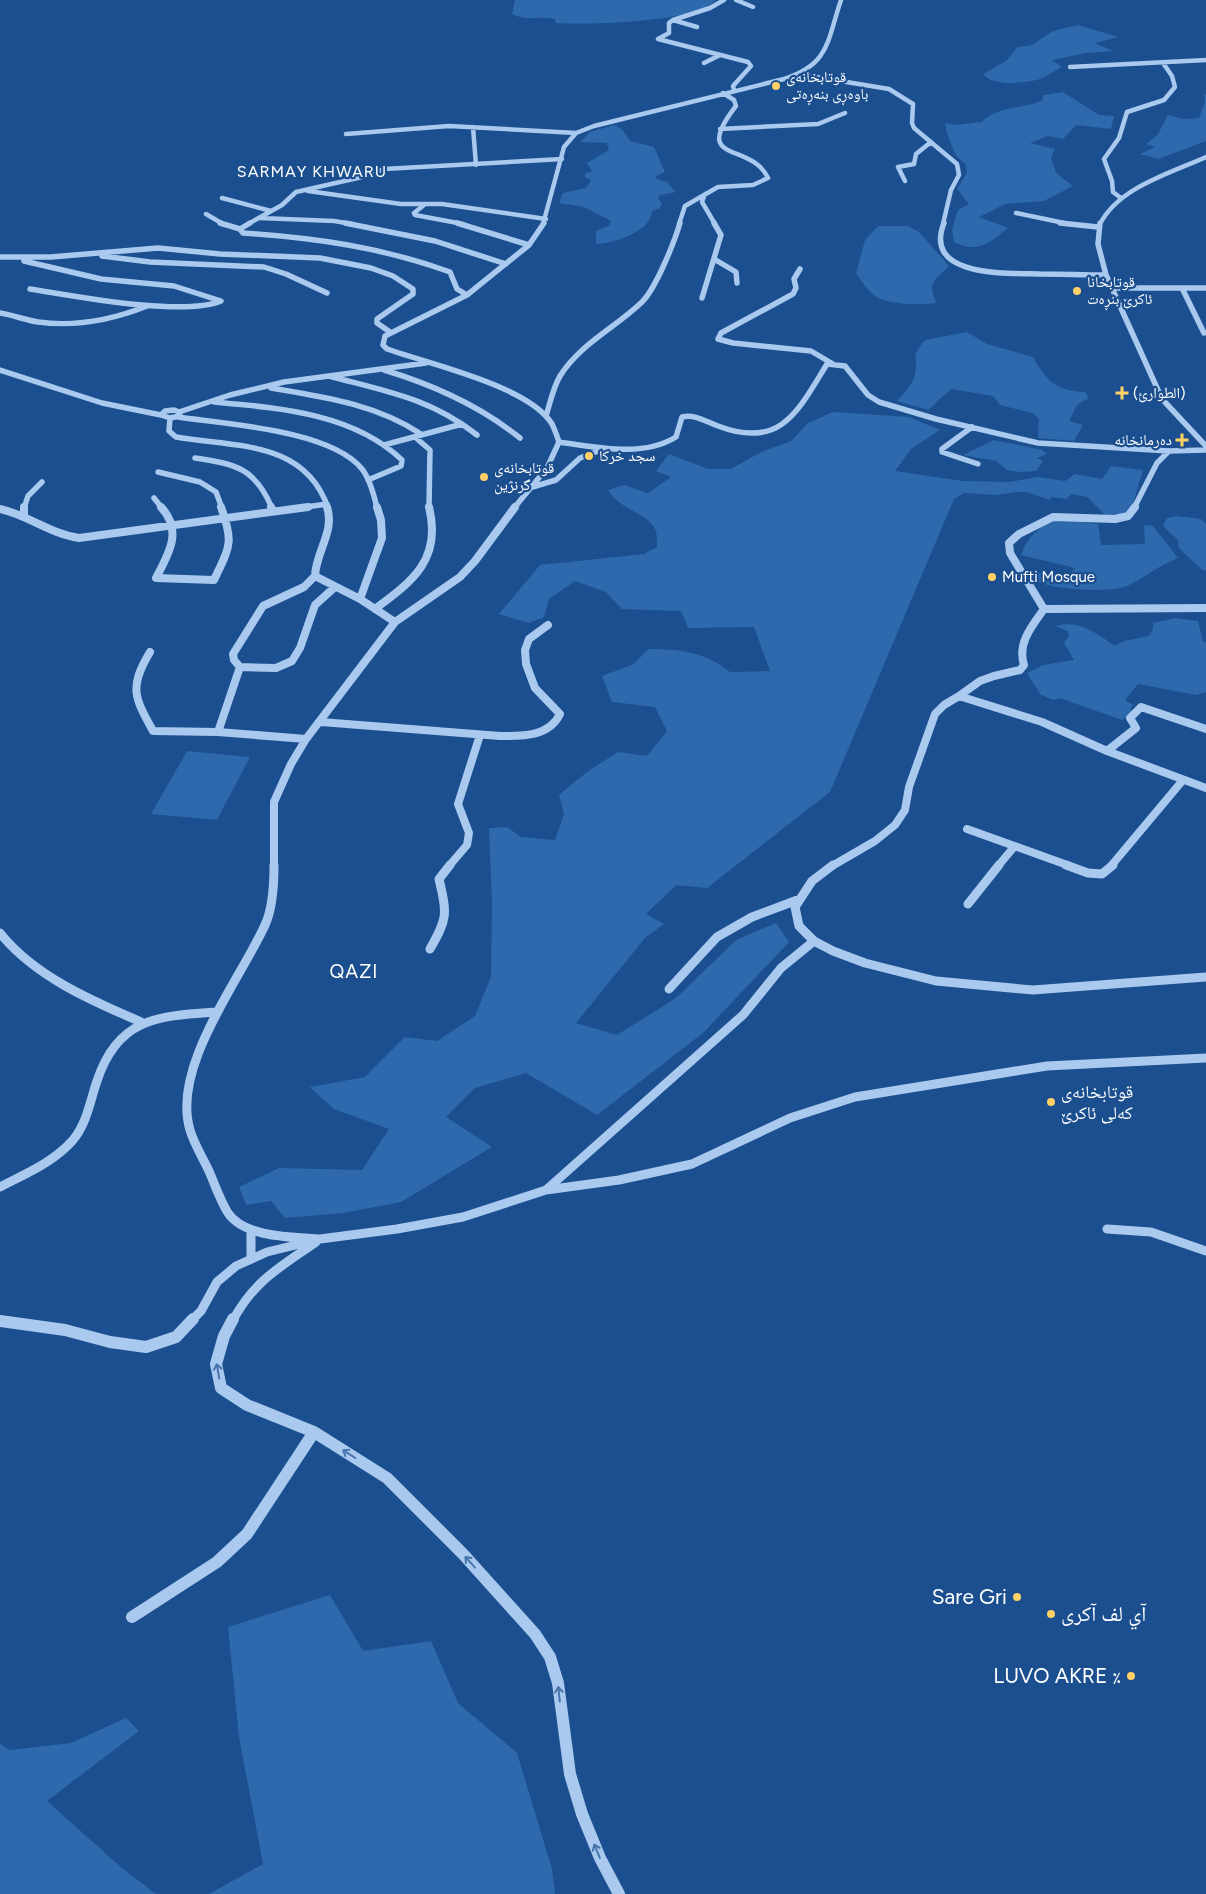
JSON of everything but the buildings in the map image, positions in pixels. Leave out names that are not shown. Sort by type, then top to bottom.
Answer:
[{"type":"street","points":[[724,0],[710,8],[673,20],[669,23],[669,33],[659,41],[750,64],[732,86],[734,90]]},
{"type":"street","points":[[736,0],[753,7]]},
{"type":"street","points":[[346,134],[449,126],[576,133],[602,124],[798,74],[818,62],[823,55],[841,0]]},
{"type":"street","points":[[673,20],[697,27]]},
{"type":"street","points":[[704,63],[720,55]]},
{"type":"street","points":[[1070,67],[1114,63],[1163,64],[1206,60]]},
{"type":"street","points":[[1121,198],[1113,192],[1112,182],[1104,159],[1119,138],[1127,112],[1164,100],[1175,87],[1172,76],[1163,64]]},
{"type":"street","points":[[798,74],[870,85],[902,95],[913,104],[912,123],[914,128],[957,164],[959,175],[951,190],[946,218],[940,233],[942,246],[947,255],[956,263],[972,270],[999,273],[1106,275]]},
{"type":"street","points":[[546,416],[559,378],[571,361],[587,345],[642,302],[650,292],[676,235],[685,206],[722,185],[753,184],[768,178],[765,168],[759,163],[731,152],[724,146],[718,136],[720,129],[736,106],[734,100],[723,93]]},
{"type":"street","points":[[720,129],[818,124],[830,122],[845,113]]},
{"type":"street","points":[[473,128],[476,165]]},
{"type":"street","points":[[320,1239],[277,1235],[252,1230],[229,1214],[190,1130],[186,1108],[190,1082],[202,1045],[217,1012],[266,923],[274,882],[274,802],[290,764],[306,739],[321,722],[395,622],[460,577],[475,561],[529,488],[547,468],[559,442],[555,426],[546,416],[508,391],[387,349],[383,340],[390,332],[467,295],[529,245],[539,233],[546,219],[564,147],[576,133]]},
{"type":"street","points":[[905,181],[898,167],[914,164],[916,154],[931,142]]},
{"type":"street","points":[[1206,158],[1121,198],[1108,209],[1098,227],[1106,275],[1162,399],[1206,446]]},
{"type":"street","points":[[240,229],[286,202],[291,194],[301,190],[362,177],[384,169],[562,160]]},
{"type":"street","points":[[301,190],[345,198],[424,205],[442,204],[546,219]]},
{"type":"street","points":[[702,298],[721,235],[702,202],[706,194]]},
{"type":"street","points":[[222,198],[271,211]]},
{"type":"street","points":[[424,205],[415,215],[471,226],[529,245]]},
{"type":"street","points":[[1016,212],[1063,224],[1098,227]]},
{"type":"street","points":[[206,214],[221,224],[240,229],[243,233],[332,241],[417,260],[450,272],[454,275],[457,289],[467,295]]},
{"type":"street","points":[[260,218],[334,221],[435,241],[506,264]]},
{"type":"street","points":[[0,257],[94,254],[138,248],[166,248],[222,254],[302,256],[365,267],[399,280],[412,289],[413,294],[408,299],[377,319],[377,323],[390,332]]},
{"type":"street","points":[[94,254],[150,262],[264,267],[286,274],[327,293]]},
{"type":"street","points":[[14,258],[101,279],[174,286],[221,301],[214,306],[201,307],[150,304],[30,289]]},
{"type":"street","points":[[714,259],[736,272],[737,283]]},
{"type":"street","points":[[800,269],[794,279],[796,288],[793,294],[721,333],[718,339],[733,343],[811,351],[833,364]]},
{"type":"street","points":[[1111,288],[1206,288]]},
{"type":"street","points":[[1182,288],[1204,333]]},
{"type":"street","points":[[0,313],[42,323],[73,322],[118,316],[150,304]]},
{"type":"street","points":[[0,370],[102,403],[170,418],[212,402],[264,387],[327,375],[428,362]]},
{"type":"street","points":[[559,442],[614,448],[646,447],[672,441],[676,437],[682,417],[688,415],[697,416],[739,434],[759,436],[773,433],[800,406],[828,364],[833,364],[845,366],[868,395],[879,402],[1038,443],[1170,451],[1206,450]]},
{"type":"street","points":[[376,368],[453,393],[484,410],[520,438]]},
{"type":"street","points":[[327,375],[421,401],[454,417],[477,435]]},
{"type":"street","points":[[264,387],[373,409],[399,419],[430,450],[429,506],[434,526],[428,555],[411,582],[375,609]]},
{"type":"street","points":[[212,402],[305,414],[349,425],[384,444],[397,453],[402,460],[400,466],[368,480]]},
{"type":"street","points":[[161,415],[168,411],[265,428],[312,439],[352,460],[362,469],[368,480],[381,520],[382,538],[360,599]]},
{"type":"street","points":[[170,418],[169,431],[176,437],[252,447],[294,462],[310,475],[327,504],[329,532],[317,564],[315,576],[304,587],[268,602],[263,606],[233,654],[234,660],[240,667],[279,667],[292,662],[318,601],[335,588]]},
{"type":"street","points":[[384,444],[462,424]]},
{"type":"street","points":[[972,427],[942,449],[942,452],[978,464]]},
{"type":"street","points":[[529,488],[547,484],[559,478],[583,454],[614,448]]},
{"type":"street","points":[[1044,609],[1010,553],[1010,543],[1019,534],[1053,517],[1115,519],[1128,516],[1136,505],[1157,463],[1170,451]]},
{"type":"street","points":[[195,458],[246,470],[257,479],[273,511]]},
{"type":"street","points":[[154,498],[175,525],[174,542],[156,578],[214,580],[230,546],[230,531],[216,492],[200,482],[158,472]]},
{"type":"street","points":[[24,514],[23,508],[26,501],[42,482]]},
{"type":"street","points":[[0,509],[24,514],[44,529],[79,538],[327,504]]},
{"type":"street","points":[[315,576],[335,588],[360,599],[395,622]]},
{"type":"street","points":[[1044,609],[1206,608]]},
{"type":"street","points":[[1044,609],[1021,646],[1019,656],[1024,665],[1020,670],[992,674],[944,704],[935,714],[909,787],[905,810],[895,825],[875,841],[835,864],[812,881],[795,907],[799,926],[814,941],[832,952],[936,981],[1033,990],[1206,977]]},
{"type":"street","points":[[321,722],[368,728],[480,735],[540,733],[555,724],[560,714],[551,702],[536,690],[530,676],[525,653],[528,640],[548,625]]},
{"type":"street","points":[[150,652],[137,672],[133,693],[153,731],[218,732],[306,739]]},
{"type":"street","points":[[218,732],[240,667]]},
{"type":"street","points":[[959,696],[1042,722],[1107,751],[1206,788]]},
{"type":"street","points":[[1107,751],[1136,728],[1130,718],[1141,707],[1206,729]]},
{"type":"street","points":[[430,949],[444,926],[446,910],[439,879],[467,845],[469,832],[458,804],[480,735]]},
{"type":"street","points":[[967,829],[1088,873],[1102,874],[1111,867],[1183,780]]},
{"type":"street","points":[[968,904],[1014,847]]},
{"type":"street","points":[[669,989],[717,937],[752,917],[800,899]]},
{"type":"street","points":[[0,933],[12,949],[38,967],[101,1004],[141,1022]]},
{"type":"street","points":[[546,1190],[629,1114],[742,1016],[781,968],[814,941]]},
{"type":"street","points":[[0,1186],[48,1161],[63,1150],[79,1132],[88,1112],[97,1079],[110,1051],[121,1034],[141,1022],[175,1014],[217,1012]]},
{"type":"street","points":[[0,1321],[65,1330],[110,1342],[146,1347],[176,1337],[201,1310],[217,1282],[236,1266],[267,1252],[320,1239],[397,1229],[463,1217],[546,1190],[648,1174],[692,1164],[790,1118],[855,1097],[1047,1066],[1206,1058]]},
{"type":"street","points":[[1107,1229],[1151,1232],[1206,1251]]},
{"type":"street","points":[[251,1259],[252,1230]]},
{"type":"street","points":[[320,1239],[259,1282],[243,1301],[224,1336],[216,1364],[221,1388],[247,1405],[314,1432],[387,1478],[463,1554],[535,1634],[550,1658],[558,1683],[570,1774],[582,1814],[600,1858],[619,1894]]},
{"type":"street","points":[[132,1617],[217,1562],[247,1534],[314,1432]]},
{"type":"shaded area","points":[[515,0],[716,0],[704,8],[687,14],[665,18],[615,23],[571,24],[556,23],[555,19],[523,18],[512,14]]},
{"type":"shaded area","points":[[1078,25],[1118,37],[1095,43],[1113,51],[1086,53],[1052,60],[1062,67],[1037,80],[1008,83],[994,81],[983,74],[1006,61],[1018,47],[1032,45],[1053,31]]},
{"type":"shaded area","points":[[1063,92],[1099,115],[1114,116],[1111,129],[1076,125],[1063,139],[1048,136],[1030,143],[1055,149],[1051,158],[1056,173],[1073,186],[1044,201],[1005,204],[979,217],[1008,228],[983,245],[970,247],[954,242],[952,229],[958,210],[969,204],[957,189],[967,173],[966,165],[955,154],[945,123],[956,125],[982,122],[994,113],[1002,110],[1036,103],[1043,100],[1043,95]]},
{"type":"shaded area","points":[[1204,94],[1206,94],[1206,141],[1158,159],[1140,154],[1155,147],[1146,144],[1158,134],[1168,115],[1182,119],[1199,118],[1205,102]]},
{"type":"shaded area","points":[[614,125],[622,129],[630,141],[654,147],[665,172],[656,176],[657,179],[667,182],[676,192],[660,195],[658,198],[662,204],[660,208],[652,211],[650,218],[639,230],[621,239],[596,244],[596,231],[610,225],[611,221],[584,207],[559,203],[563,193],[586,188],[591,180],[585,177],[585,174],[592,171],[587,163],[609,150],[607,143],[580,142],[590,132]]},
{"type":"shaded area","points":[[878,226],[908,226],[919,232],[949,266],[932,286],[937,303],[909,304],[887,301],[873,295],[864,284],[856,273],[865,240]]},
{"type":"shaded area","points":[[967,332],[987,344],[1033,357],[1053,383],[1067,389],[1085,392],[1089,398],[1077,405],[1069,421],[1083,425],[1074,441],[1038,438],[1039,419],[1032,413],[1000,405],[993,396],[951,389],[928,410],[897,401],[912,381],[916,368],[916,354],[925,340]]},
{"type":"shaded area","points":[[833,412],[909,417],[940,430],[911,449],[895,471],[963,481],[1009,482],[1038,477],[1065,481],[1075,474],[1102,479],[1111,466],[1143,470],[1133,504],[1123,514],[1106,516],[1087,497],[1071,494],[1067,499],[1051,497],[1050,500],[1027,492],[995,495],[964,493],[954,499],[830,792],[707,888],[676,885],[646,914],[664,924],[645,938],[576,1023],[617,1035],[676,998],[736,940],[776,923],[789,942],[703,1033],[597,1115],[526,1073],[475,1088],[446,1117],[492,1147],[401,1202],[343,1213],[285,1218],[271,1201],[246,1205],[239,1187],[279,1168],[362,1170],[389,1129],[334,1109],[310,1087],[365,1077],[405,1037],[437,1041],[475,1016],[491,977],[492,905],[489,828],[507,827],[521,837],[555,840],[564,814],[559,795],[587,772],[618,752],[647,756],[667,731],[655,707],[612,702],[602,676],[634,664],[648,649],[692,653],[721,665],[730,672],[770,671],[754,627],[688,628],[681,611],[622,609],[606,592],[575,581],[549,599],[544,617],[529,623],[499,614],[540,565],[644,554],[657,547],[656,531],[647,519],[619,502],[608,490],[624,485],[648,493],[671,477],[656,471],[669,454],[708,469],[731,469],[761,452],[791,441],[808,423]]},
{"type":"shaded area","points":[[994,440],[1042,450],[1047,454],[1037,458],[1043,461],[1036,471],[1019,472],[1007,470],[996,461],[963,455]]},
{"type":"shaded area","points":[[1177,516],[1201,519],[1206,524],[1206,570],[1202,570],[1179,548],[1178,540],[1163,526],[1167,518]]},
{"type":"shaded area","points":[[1056,519],[1098,524],[1101,545],[1145,544],[1144,525],[1153,526],[1178,558],[1134,583],[1120,588],[1083,590],[1046,585],[1027,573],[1033,571],[1065,580],[1075,568],[1021,555],[1034,533]]},
{"type":"shaded area","points":[[1175,618],[1198,621],[1203,642],[1206,642],[1206,692],[1196,695],[1138,684],[1125,700],[1133,705],[1130,709],[1133,711],[1122,720],[1060,698],[1053,700],[1040,694],[1027,673],[1043,665],[1074,660],[1064,643],[1069,635],[1068,631],[1055,626],[1072,624],[1087,628],[1115,646],[1124,641],[1149,636],[1153,629],[1153,623]]},
{"type":"shaded area","points":[[187,751],[250,757],[217,820],[151,814]]},
{"type":"shaded area","points":[[330,1595],[363,1651],[431,1641],[458,1703],[517,1753],[552,1869],[555,1894],[209,1894],[263,1864],[239,1737],[228,1627]]},
{"type":"shaded area","points":[[126,1718],[139,1731],[47,1801],[122,1868],[156,1894],[0,1894],[0,1743],[9,1750],[71,1743]]},
{"type":"place","name":"قوتابخانەی باوەڕی بنەڕەتی","points":[[776,86]]},
{"type":"place","name":"قوتابخانا ئاکرێ بنڕەت","points":[[1077,291]]},
{"type":"place","name":"(الطوارئ)","points":[[1122,393]]},
{"type":"place","name":"دەرمانخانە","points":[[1182,440]]},
{"type":"place","name":"سجد خركا","points":[[589,456]]},
{"type":"place","name":"قوتابخانەی گرنژین","points":[[484,477]]},
{"type":"place","name":"Mufti Mosque","points":[[992,577]]},
{"type":"place","name":"قوتابخانەی کەلی ئاکرێ","points":[[1051,1102]]},
{"type":"place","name":"Sare Gri","points":[[1017,1597]]},
{"type":"place","name":"آي لف آكری","points":[[1051,1614]]},
{"type":"place","name":"LUVO AKRE ٪","points":[[1131,1676]]},
{"type":"district","name":"SARMAY KHWARU","points":[[312,171]]},
{"type":"district","name":"QAZI","points":[[354,971]]}]
